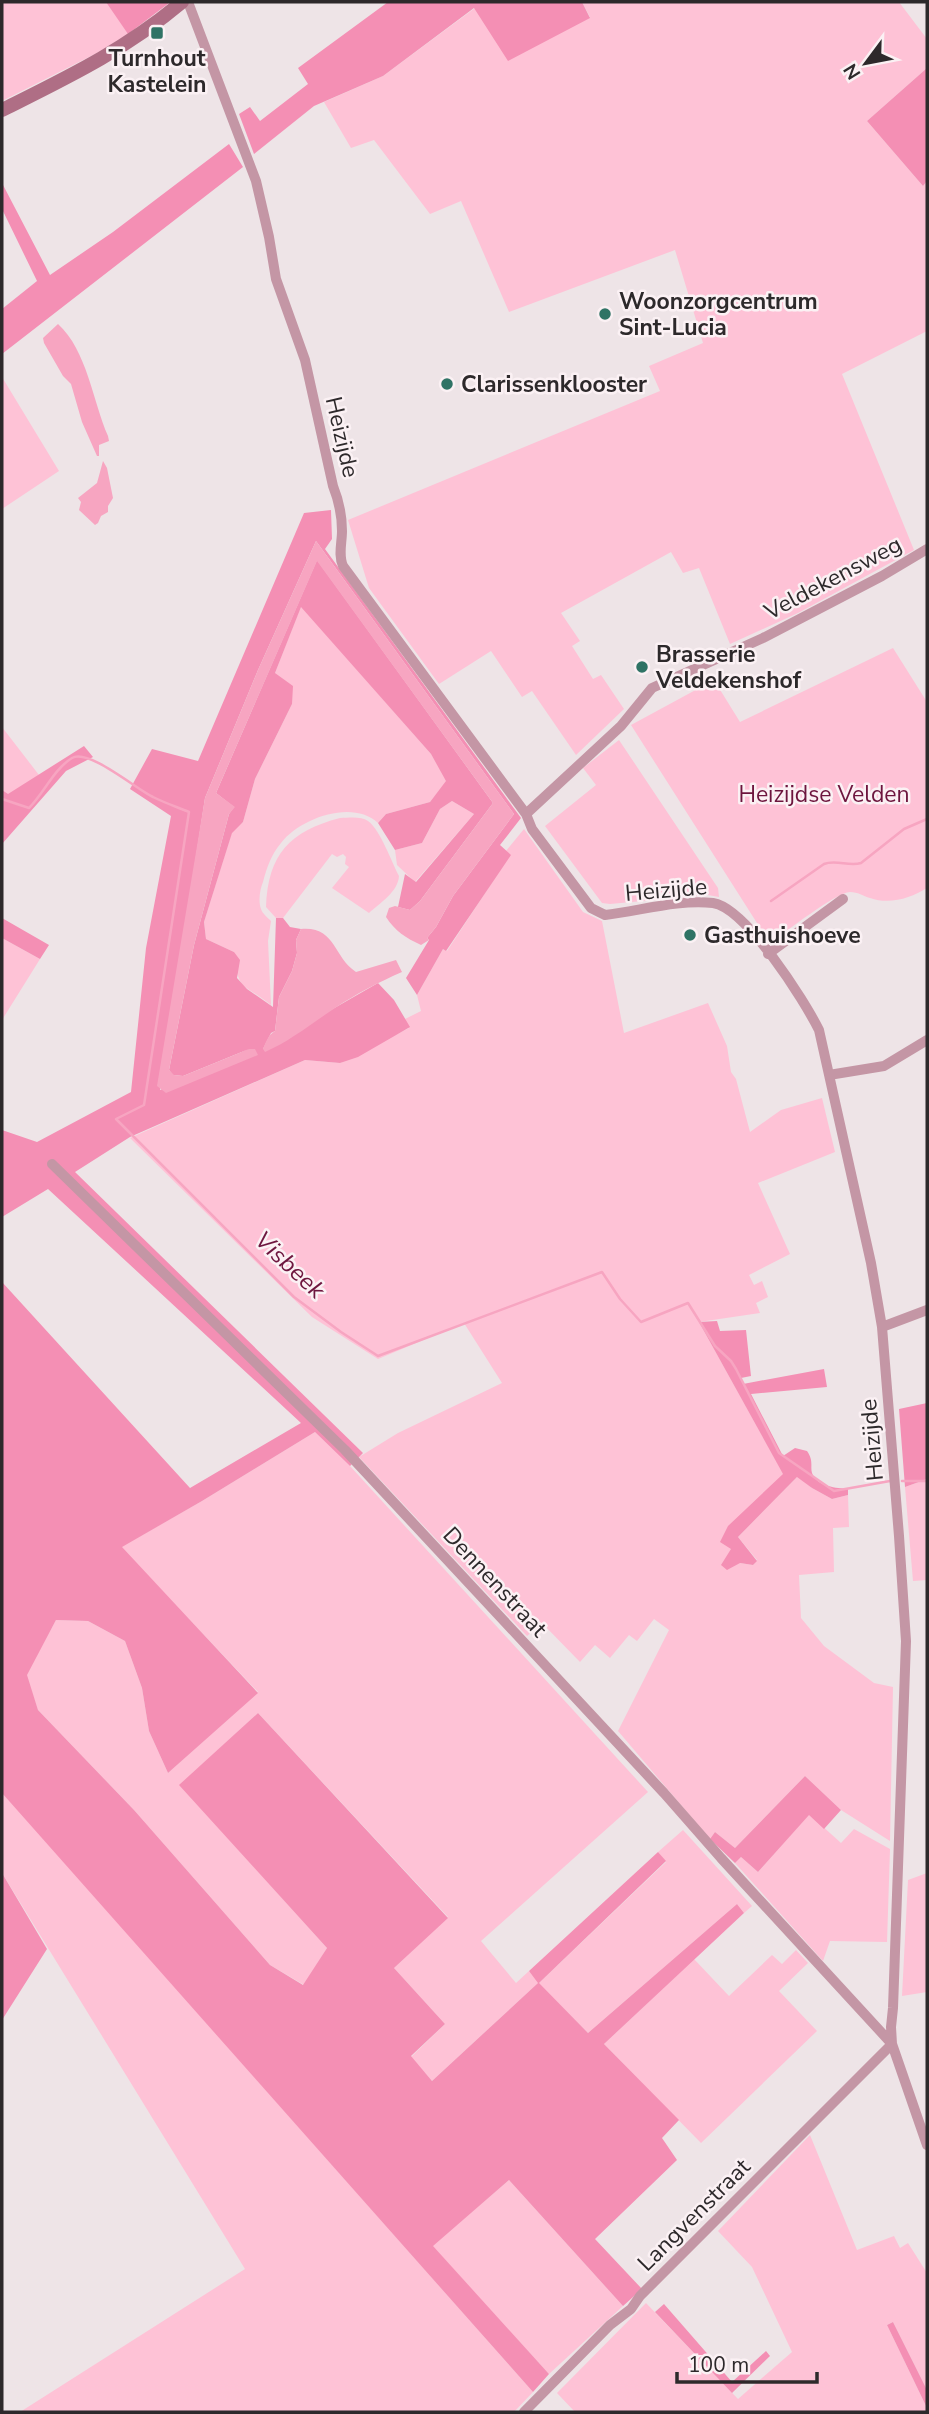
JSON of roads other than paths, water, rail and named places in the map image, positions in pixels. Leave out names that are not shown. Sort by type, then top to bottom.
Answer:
[{"type":"street","points":[[2,110],[107,57],[182,2]]},
{"type":"street","name":"Heizijde","points":[[188,2],[261,198],[276,279],[299,337],[333,486],[340,504],[340,560],[526,814],[532,828],[591,908],[605,915],[657,907],[716,904],[730,909],[742,919],[768,954],[809,1011],[819,1030],[882,1327],[906,1641],[894,2008],[891,2027],[892,2044],[927,2145]]},
{"type":"street","name":"Veldekensweg","points":[[526,814],[621,726],[652,688],[763,638],[882,576],[927,549]]},
{"type":"street","points":[[768,954],[843,899]]},
{"type":"street","points":[[829,1075],[884,1066],[927,1040]]},
{"type":"street","name":"Dennenstraat","points":[[52,1164],[345,1450],[892,2044]]},
{"type":"street","points":[[882,1327],[927,1310]]},
{"type":"street","name":"Langvenstraat","points":[[524,2412],[610,2325],[631,2309],[640,2296],[892,2044]]},
{"type":"waterway","name":"Visbeek","points":[[2,799],[29,808],[60,768],[79,756],[100,764],[153,797],[189,812],[144,1105],[116,1119],[294,1297],[378,1356],[602,1272],[620,1299],[641,1322],[688,1303],[715,1346],[736,1369],[779,1453],[834,1491],[890,1481]]},
{"type":"waterway","points":[[771,901],[824,864],[861,863],[904,829],[927,819]]},
{"type":"waterway","name":"Visbeek","points":[[902,1481],[927,1481]]},
{"type":"place","name":"Turnhout Kastelein","points":[[157,33]]},
{"type":"place","name":"Woonzorgcentrum Sint-Lucia","points":[[605,314]]},
{"type":"place","name":"Clarissenklooster","points":[[447,384]]},
{"type":"place","name":"Brasserie Veldekenshof","points":[[642,667]]},
{"type":"place","name":"Gasthuishoeve","points":[[690,935]]},
{"type":"park label","name":"Heizijdse Velden","points":[[824,794]]}]
